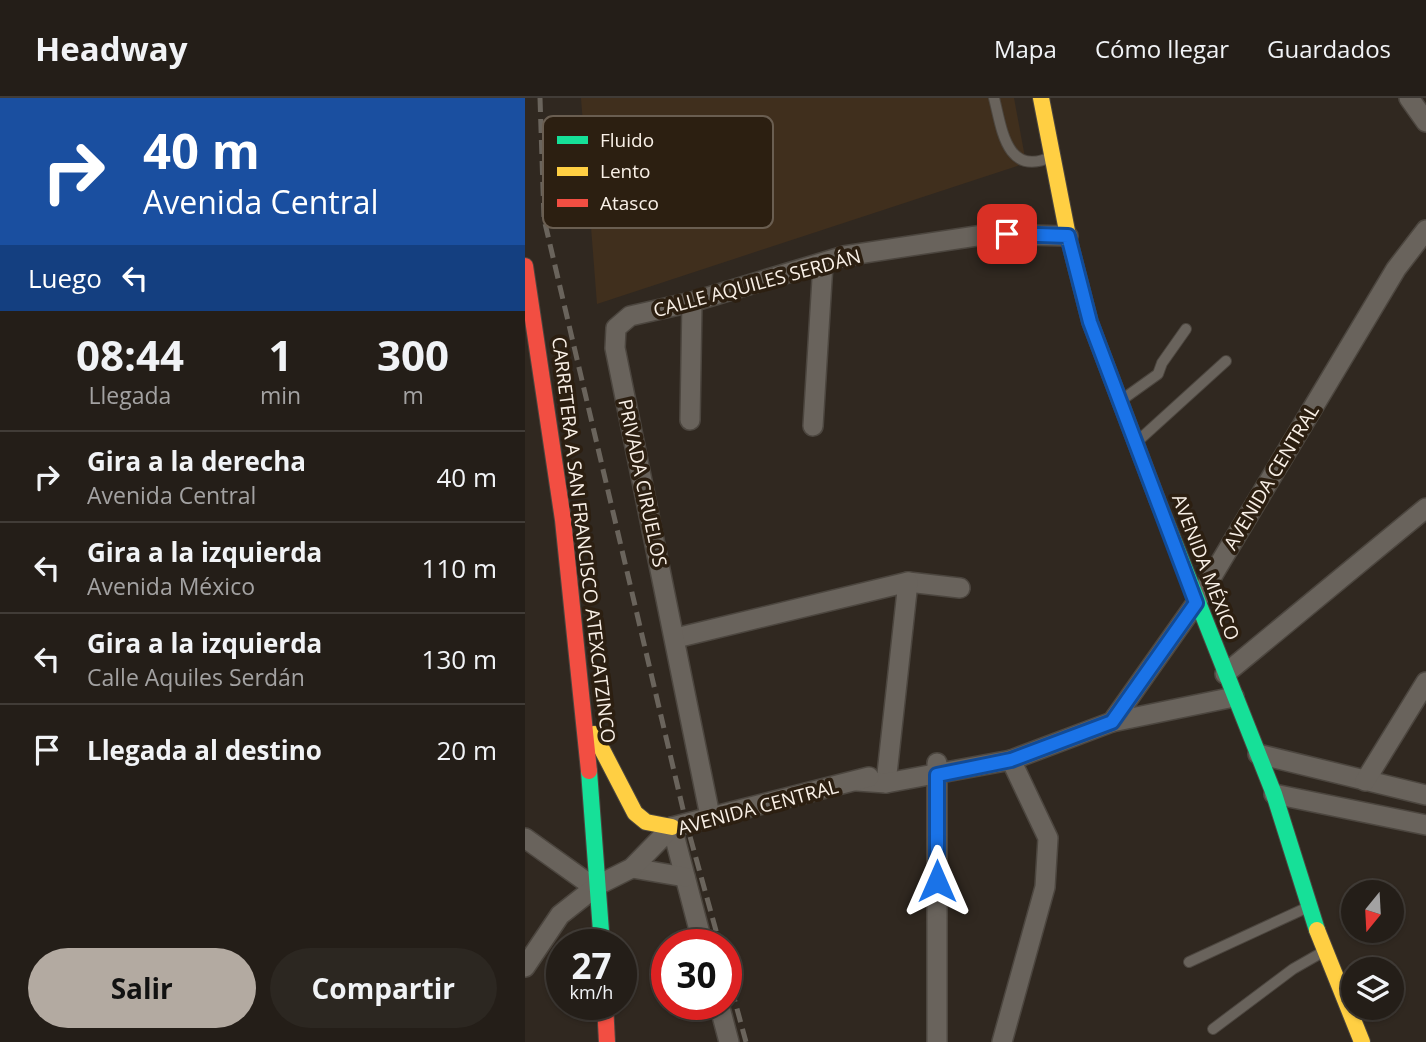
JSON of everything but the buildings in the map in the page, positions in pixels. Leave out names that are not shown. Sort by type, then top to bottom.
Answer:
[{"type":"main road","name":"AVENIDA MÉXICO","points":[[1041,98],[1068,236],[1090,322],[1196,603],[1274,794],[1324,952],[1362,1042]]},
{"type":"main road","name":"CARRETERA A SAN FRANCISCO ATEXCATZINCO","points":[[525,266],[549,402],[587,720],[600,929]]},
{"type":"main road","points":[[587,720],[635,813],[646,822],[672,827]]},
{"type":"main road","points":[[606,1020],[607,1042]]},
{"type":"street","points":[[1409,98],[1426,122]]},
{"type":"street","name":"AVENIDA CENTRAL","points":[[1112,722],[1196,603],[1396,269],[1426,230]]},
{"type":"street","name":"CALLE AQUILES SERDÁN","points":[[616,328],[630,316],[692,302],[844,256],[990,234],[1068,236]]},
{"type":"street","points":[[813,426],[823,263]]},
{"type":"street","points":[[689,420],[692,302]]},
{"type":"street","name":"PRIVADA CIRUELOS","points":[[616,328],[615,348],[711,816]]},
{"type":"street","points":[[1225,674],[1426,508]]},
{"type":"street","points":[[676,638],[908,582],[960,588]]},
{"type":"street","points":[[887,777],[908,582]]},
{"type":"street","points":[[1365,781],[1426,682]]},
{"type":"street","name":"AVENIDA CENTRAL","points":[[525,967],[560,915],[596,886],[632,868],[672,827],[857,781],[1011,760],[1112,722],[1234,697]]},
{"type":"street","name":"AVENIDA CENTRAL","points":[[937,768],[1009,748],[1052,744]]},
{"type":"street","points":[[1258,754],[1426,795]]},
{"type":"street","points":[[1002,1042],[1045,887],[1048,838],[1011,760]]},
{"type":"street","points":[[937,768],[937,1042]]},
{"type":"street","points":[[1274,794],[1426,825]]},
{"type":"street","points":[[672,827],[699,929]]},
{"type":"street","points":[[525,838],[596,886]]},
{"type":"street","points":[[632,868],[685,877]]},
{"type":"street","points":[[723,1020],[729,1042]]},
{"type":"lane","points":[[994,98],[1008,149],[1019,160],[1041,161],[1052,156]]},
{"type":"lane","points":[[1120,401],[1158,374],[1162,363],[1187,329]]},
{"type":"lane","points":[[1136,443],[1226,361]]},
{"type":"lane","points":[[1189,962],[1310,906]]},
{"type":"lane","points":[[1213,1029],[1293,969],[1324,952]]},
{"type":"shaded area","points":[[581,98],[1014,98],[1026,163],[597,304],[591,228],[773,228],[773,116],[582,116]]},
{"type":"railway","points":[[540,98],[543,189]]},
{"type":"railway","points":[[546,228],[686,822],[716,929]]},
{"type":"railway","points":[[740,1020],[746,1042]]},
{"type":"traffic: fast","points":[[1157,499],[1274,794],[1317,930]]},
{"type":"traffic: fast","points":[[589,771],[601,929]]},
{"type":"traffic: slow","points":[[1041,98],[1068,236],[1090,322],[1157,499]]},
{"type":"traffic: slow","points":[[594,734],[635,813],[646,822],[672,827]]},
{"type":"traffic: slow","points":[[1317,930],[1362,1042]]},
{"type":"traffic: jam","points":[[525,266],[563,520],[589,771]]},
{"type":"traffic: jam","points":[[606,1020],[607,1042]]},
{"type":"route","points":[[937,881],[937,775],[1011,760],[1112,722],[1196,603],[1090,322],[1068,236],[1007,234]]}]
